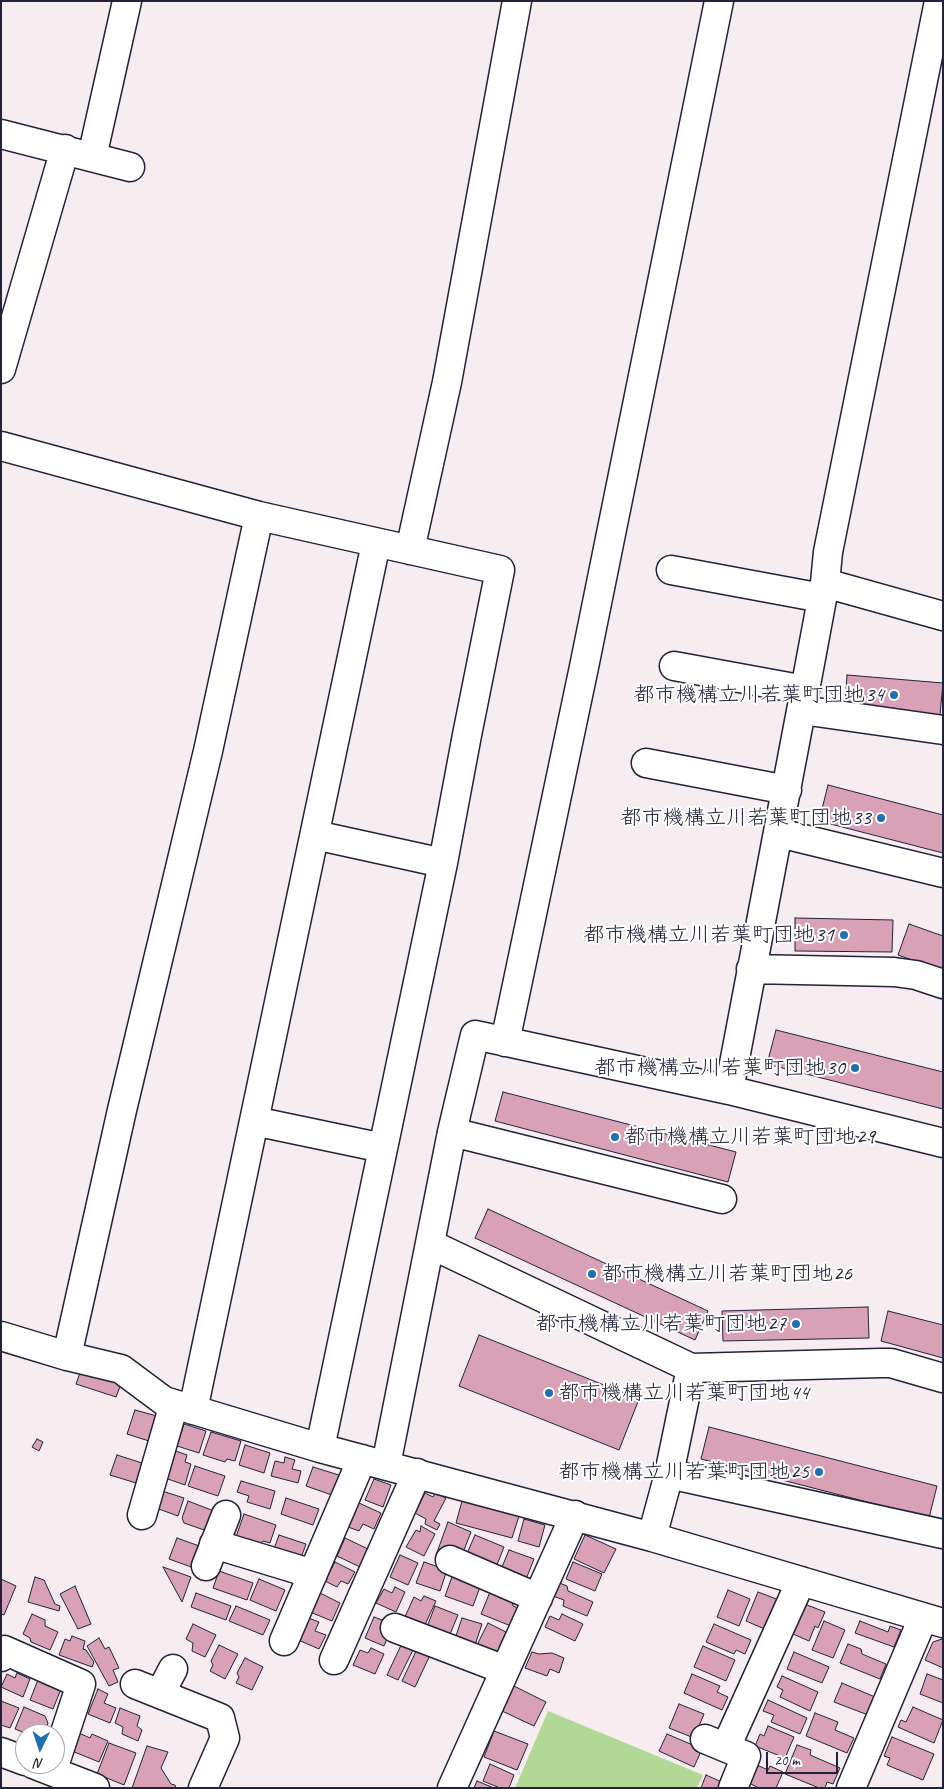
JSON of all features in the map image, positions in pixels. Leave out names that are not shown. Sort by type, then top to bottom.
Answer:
[{"type":"street","points":[[92,156],[127,1]]},
{"type":"street","points":[[410,550],[447,382],[517,1]]},
{"type":"street","points":[[506,1042],[719,1]]},
{"type":"street","points":[[729,1090],[804,700],[824,590],[828,552],[939,1]]},
{"type":"street","points":[[1,134],[130,167]]},
{"type":"street","points":[[1,369],[65,150]]},
{"type":"street","points":[[1,446],[259,516],[500,570],[466,735],[443,863],[320,1448]]},
{"type":"street","points":[[68,1356],[122,1110],[208,751],[259,516]]},
{"type":"street","points":[[142,1515],[184,1407],[254,1121],[376,543]]},
{"type":"street","points":[[670,570],[824,590],[943,616]]},
{"type":"street","points":[[674,666],[804,700],[943,730]]},
{"type":"street","points":[[646,763],[787,790]]},
{"type":"street","points":[[779,833],[943,873]]},
{"type":"street","points":[[315,836],[443,863]]},
{"type":"street","points":[[751,969],[894,972],[916,975],[943,984]]},
{"type":"street","points":[[284,1641],[313,1574],[374,1462],[430,1244],[452,1132],[475,1034],[729,1090],[943,1143]]},
{"type":"street","points":[[254,1121],[383,1148]]},
{"type":"street","points":[[452,1132],[722,1199]]},
{"type":"street","points":[[430,1244],[691,1368],[881,1362],[891,1363],[943,1378]]},
{"type":"street","points":[[1,1336],[68,1356],[121,1369],[164,1401],[320,1448],[652,1537],[933,1621],[851,1788]]},
{"type":"street","points":[[652,1537],[669,1474],[691,1368]]},
{"type":"street","points":[[334,1660],[416,1473]]},
{"type":"street","points":[[669,1474],[943,1534]]},
{"type":"street","points":[[226,1515],[210,1555],[313,1574]]},
{"type":"street","points":[[452,1788],[575,1515]]},
{"type":"street","points":[[450,1560],[538,1598]]},
{"type":"street","points":[[733,1788],[746,1756],[716,1743],[801,1581]]},
{"type":"street","points":[[396,1628],[505,1670]]},
{"type":"street","points":[[1,1657],[4,1650],[82,1684],[65,1726]]},
{"type":"street","points":[[160,1694],[173,1668]]},
{"type":"street","points":[[135,1684],[220,1718],[225,1738],[203,1788]]},
{"type":"street","points":[[1,1752],[15,1757]]},
{"type":"street","points":[[65,1774],[95,1788]]},
{"type":"green space","points":[[548,1711],[703,1775],[697,1788],[515,1788]]},
{"type":"building","name":"都市機構立川若葉町団地34","points":[[847,675],[943,683],[940,715],[845,707]]},
{"type":"building","name":"都市機構立川若葉町団地33","points":[[828,785],[943,815],[943,853],[819,821]]},
{"type":"building","name":"都市機構立川若葉町団地31","points":[[795,918],[893,920],[892,952],[795,951]]},
{"type":"building","points":[[909,924],[943,936],[943,971],[898,955]]},
{"type":"building","name":"都市機構立川若葉町団地30","points":[[776,1030],[943,1072],[943,1109],[767,1064]]},
{"type":"building","name":"都市機構立川若葉町団地29","points":[[503,1092],[736,1152],[728,1182],[495,1121]]},
{"type":"building","name":"都市機構立川若葉町団地26","points":[[488,1209],[708,1311],[695,1340],[475,1238]]},
{"type":"building","name":"都市機構立川若葉町団地27","points":[[868,1307],[869,1338],[723,1341],[722,1311]]},
{"type":"building","points":[[888,1311],[943,1325],[943,1358],[881,1341]]},
{"type":"building","name":"都市機構立川若葉町団地44","points":[[479,1335],[639,1399],[619,1450],[459,1386]]},
{"type":"building","points":[[81,1370],[121,1384],[116,1397],[76,1384]]},
{"type":"building","points":[[135,1410],[157,1416],[149,1441],[127,1434]]},
{"type":"building","points":[[184,1424],[206,1431],[199,1453],[177,1446]]},
{"type":"building","name":"都市機構立川若葉町団地25","points":[[709,1427],[937,1486],[929,1518],[701,1459]]},
{"type":"building","points":[[211,1432],[241,1441],[235,1461],[227,1459],[225,1462],[203,1455]]},
{"type":"building","points":[[37,1439],[43,1442],[39,1451],[32,1447]]},
{"type":"building","points":[[245,1445],[270,1453],[264,1473],[239,1465]]},
{"type":"building","points":[[173,1450],[187,1455],[185,1462],[191,1464],[185,1485],[165,1478]]},
{"type":"building","points":[[117,1455],[142,1463],[136,1483],[110,1475]]},
{"type":"building","points":[[285,1457],[295,1460],[292,1469],[301,1471],[298,1483],[271,1476],[275,1461],[284,1463]]},
{"type":"building","points":[[195,1466],[225,1476],[218,1496],[188,1486]]},
{"type":"building","points":[[313,1467],[339,1475],[332,1495],[306,1486]]},
{"type":"building","points":[[374,1479],[391,1485],[383,1507],[365,1500]]},
{"type":"building","points":[[241,1481],[275,1491],[270,1509],[247,1502],[249,1496],[237,1492]]},
{"type":"building","points":[[162,1491],[184,1498],[178,1516],[156,1508]]},
{"type":"building","points":[[425,1493],[433,1497],[435,1493],[446,1498],[434,1521],[440,1524],[437,1530],[425,1524],[426,1519],[415,1513]]},
{"type":"building","points":[[286,1498],[319,1509],[313,1525],[281,1514]]},
{"type":"building","points":[[188,1501],[214,1511],[207,1531],[184,1523],[182,1518]]},
{"type":"building","points":[[462,1501],[519,1516],[512,1538],[456,1523]]},
{"type":"building","points":[[359,1503],[381,1513],[374,1529],[363,1524],[359,1531],[348,1527]]},
{"type":"building","points":[[244,1514],[276,1525],[270,1543],[263,1541],[259,1545],[236,1537]]},
{"type":"building","points":[[524,1519],[545,1525],[539,1547],[518,1541]]},
{"type":"building","points":[[448,1522],[471,1532],[462,1555],[447,1559],[436,1555]]},
{"type":"building","points":[[421,1526],[435,1534],[424,1556],[406,1547],[416,1530],[420,1532]]},
{"type":"building","points":[[279,1535],[306,1544],[301,1558],[274,1549]]},
{"type":"building","points":[[475,1535],[504,1547],[495,1570],[465,1558]]},
{"type":"building","points":[[585,1535],[616,1549],[604,1573],[574,1559]]},
{"type":"building","points":[[177,1538],[202,1547],[194,1568],[169,1559]]},
{"type":"building","points":[[345,1538],[368,1549],[360,1567],[337,1556]]},
{"type":"building","points":[[509,1550],[534,1559],[525,1582],[500,1572]]},
{"type":"building","points":[[400,1555],[418,1563],[408,1585],[390,1577]]},
{"type":"building","points":[[335,1562],[355,1572],[348,1584],[341,1581],[337,1587],[325,1581]]},
{"type":"building","points":[[424,1562],[447,1570],[440,1591],[416,1583]]},
{"type":"building","points":[[573,1562],[602,1574],[595,1591],[566,1579]]},
{"type":"building","points":[[163,1567],[191,1577],[182,1602]]},
{"type":"building","points":[[219,1571],[253,1583],[247,1600],[213,1588]]},
{"type":"building","points":[[35,1577],[44,1580],[55,1604],[60,1606],[59,1611],[28,1602]]},
{"type":"building","points":[[452,1577],[480,1587],[473,1606],[445,1596]]},
{"type":"building","points":[[1,1579],[16,1586],[4,1615],[1,1614]]},
{"type":"building","points":[[259,1579],[285,1590],[276,1611],[250,1600]]},
{"type":"building","points":[[557,1582],[567,1586],[568,1591],[593,1602],[587,1616],[563,1606],[564,1600],[553,1596]]},
{"type":"building","points":[[75,1586],[91,1624],[78,1629],[60,1594]]},
{"type":"building","points":[[395,1587],[405,1592],[396,1612],[376,1603],[384,1589],[392,1593]]},
{"type":"building","points":[[728,1590],[750,1599],[739,1626],[717,1617]]},
{"type":"building","points":[[318,1592],[340,1603],[332,1621],[310,1612]]},
{"type":"building","points":[[490,1592],[512,1600],[513,1606],[518,1608],[511,1626],[481,1614]]},
{"type":"building","points":[[758,1592],[779,1600],[767,1630],[746,1621]]},
{"type":"building","points":[[196,1593],[231,1606],[226,1620],[191,1607]]},
{"type":"building","points":[[424,1596],[436,1601],[422,1631],[403,1621],[414,1597],[421,1601]]},
{"type":"building","points":[[802,1603],[825,1612],[818,1628],[815,1626],[809,1641],[793,1634],[796,1627],[793,1624]]},
{"type":"building","points":[[236,1606],[270,1620],[263,1635],[229,1621]]},
{"type":"building","points":[[435,1606],[458,1615],[450,1634],[425,1632]]},
{"type":"building","points":[[32,1614],[45,1620],[45,1626],[58,1632],[50,1650],[31,1642],[30,1638],[23,1634]]},
{"type":"building","points":[[562,1614],[583,1624],[575,1641],[545,1627],[550,1616],[559,1620]]},
{"type":"building","points":[[306,1617],[319,1622],[315,1631],[326,1635],[319,1649],[296,1639]]},
{"type":"building","points":[[374,1617],[393,1624],[384,1646],[365,1638]]},
{"type":"building","points":[[462,1618],[482,1624],[475,1645],[456,1636]]},
{"type":"building","points":[[824,1621],[845,1630],[833,1658],[812,1650]]},
{"type":"building","points":[[860,1621],[888,1632],[890,1626],[901,1630],[894,1647],[855,1633]]},
{"type":"building","points":[[488,1623],[506,1632],[497,1652],[494,1650],[491,1656],[477,1645]]},
{"type":"building","points":[[193,1624],[216,1635],[205,1657],[192,1651],[193,1643],[186,1639]]},
{"type":"building","points":[[714,1624],[751,1640],[745,1654],[736,1650],[734,1654],[706,1642]]},
{"type":"building","points":[[72,1636],[85,1641],[83,1649],[86,1650],[94,1662],[92,1667],[59,1655],[65,1639],[70,1641]]},
{"type":"building","points":[[99,1638],[105,1649],[109,1647],[119,1668],[113,1670],[118,1682],[109,1686],[87,1646]]},
{"type":"building","points":[[942,1639],[943,1668],[925,1660],[933,1642]]},
{"type":"building","points":[[403,1641],[415,1646],[398,1680],[387,1675]]},
{"type":"building","points":[[848,1644],[861,1649],[862,1654],[886,1664],[880,1679],[840,1663]]},
{"type":"building","points":[[219,1645],[238,1654],[225,1679],[210,1671],[213,1665],[211,1661]]},
{"type":"building","points":[[703,1646],[735,1660],[726,1681],[694,1667]]},
{"type":"building","points":[[418,1647],[431,1653],[415,1687],[402,1681]]},
{"type":"building","points":[[371,1648],[384,1654],[375,1674],[353,1665],[360,1650],[368,1653]]},
{"type":"building","points":[[532,1652],[539,1654],[552,1653],[564,1658],[559,1673],[550,1669],[547,1676],[525,1668]]},
{"type":"building","points":[[794,1652],[829,1667],[822,1683],[787,1669]]},
{"type":"building","points":[[245,1658],[263,1667],[252,1690],[236,1683],[239,1677],[237,1673]]},
{"type":"building","points":[[17,1673],[30,1679],[23,1697],[1,1687],[7,1674],[15,1678]]},
{"type":"building","points":[[692,1674],[720,1686],[717,1692],[728,1697],[722,1710],[684,1693]]},
{"type":"building","points":[[927,1674],[943,1680],[943,1703],[920,1694]]},
{"type":"building","points":[[782,1676],[818,1692],[810,1711],[780,1697],[783,1690],[777,1687]]},
{"type":"building","points":[[38,1680],[61,1689],[53,1709],[30,1700]]},
{"type":"building","points":[[842,1683],[875,1697],[868,1715],[834,1702]]},
{"type":"building","points":[[514,1686],[546,1702],[534,1726],[502,1711]]},
{"type":"building","points":[[98,1689],[108,1694],[104,1703],[116,1708],[110,1723],[88,1714]]},
{"type":"building","points":[[768,1700],[807,1718],[800,1734],[771,1722],[774,1715],[763,1711]]},
{"type":"building","points":[[1,1701],[19,1708],[10,1728],[1,1725]]},
{"type":"building","points":[[679,1704],[704,1714],[694,1738],[669,1728]]},
{"type":"building","points":[[24,1707],[45,1716],[48,1723],[48,1724],[17,1724]]},
{"type":"building","points":[[913,1707],[943,1720],[934,1743],[898,1727],[901,1720],[906,1722]]},
{"type":"building","points":[[120,1708],[140,1716],[137,1726],[142,1730],[138,1741],[122,1734],[123,1727],[115,1723]]},
{"type":"building","points":[[815,1713],[838,1722],[835,1730],[854,1738],[847,1753],[806,1736]]},
{"type":"building","points":[[768,1726],[794,1737],[785,1758],[755,1746],[760,1734],[764,1736]]},
{"type":"building","points":[[494,1731],[528,1744],[517,1770],[484,1757]]},
{"type":"building","points":[[79,1733],[90,1738],[92,1734],[108,1741],[99,1762],[72,1751]]},
{"type":"building","points":[[667,1734],[702,1749],[694,1767],[659,1751]]},
{"type":"building","points":[[892,1737],[934,1754],[923,1780],[887,1765],[890,1758],[884,1756]]},
{"type":"building","points":[[109,1743],[136,1753],[124,1785],[97,1774]]},
{"type":"building","points":[[797,1745],[811,1750],[810,1755],[840,1768],[833,1784],[827,1782],[825,1788],[819,1788],[785,1774]]},
{"type":"building","points":[[147,1746],[168,1752],[161,1768],[171,1784],[175,1785],[176,1788],[132,1788]]},
{"type":"building","points":[[490,1764],[514,1775],[509,1788],[500,1788],[483,1781]]},
{"type":"building","points":[[757,1765],[768,1770],[770,1766],[783,1772],[776,1788],[759,1788],[749,1783]]},
{"type":"building","points":[[706,1775],[724,1783],[722,1788],[701,1788]]},
{"type":"building","points":[[477,1781],[494,1788],[474,1788]]},
{"type":"place","name":"都市機構立川若葉町団地34","points":[[894,695]]},
{"type":"place","name":"都市機構立川若葉町団地33","points":[[881,818]]},
{"type":"place","name":"都市機構立川若葉町団地31","points":[[844,935]]},
{"type":"place","name":"都市機構立川若葉町団地30","points":[[855,1068]]},
{"type":"place","name":"都市機構立川若葉町団地29","points":[[615,1137]]},
{"type":"place","name":"都市機構立川若葉町団地26","points":[[592,1274]]},
{"type":"place","name":"都市機構立川若葉町団地27","points":[[796,1324]]},
{"type":"place","name":"都市機構立川若葉町団地44","points":[[549,1393]]},
{"type":"place","name":"都市機構立川若葉町団地25","points":[[819,1472]]}]
